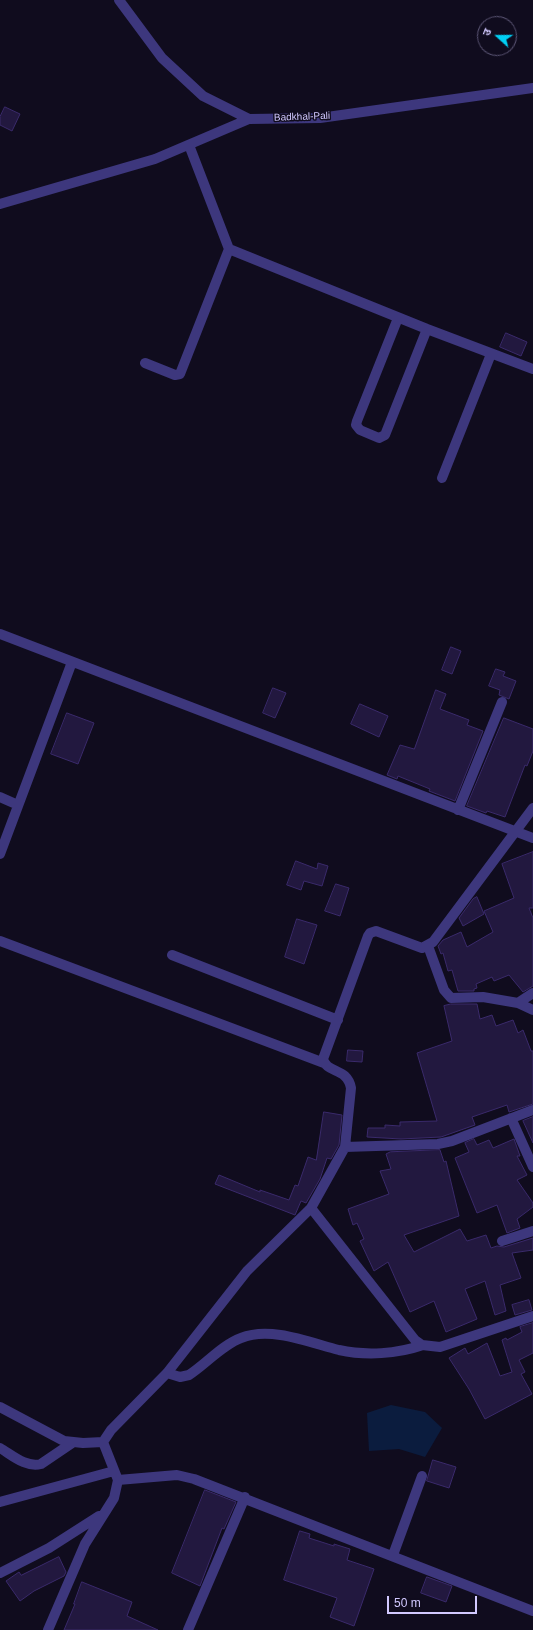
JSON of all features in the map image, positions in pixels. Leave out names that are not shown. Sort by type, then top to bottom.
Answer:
[{"type":"street","name":"Badkhal-Pali","points":[[119,0],[162,58],[203,96],[250,119],[320,118],[533,88]]},
{"type":"street","points":[[0,204],[155,160],[250,119]]},
{"type":"street","points":[[144,363],[175,375],[180,374],[229,249],[189,145]]},
{"type":"street","points":[[229,249],[398,318],[533,369]]},
{"type":"street","points":[[398,318],[356,425],[360,430],[379,438],[385,435],[427,329]]},
{"type":"street","points":[[442,478],[491,354]]},
{"type":"street","points":[[0,634],[533,838]]},
{"type":"street","points":[[0,854],[72,662]]},
{"type":"street","points":[[458,810],[502,702]]},
{"type":"street","points":[[0,797],[18,805]]},
{"type":"street","points":[[324,1063],[324,1055],[370,933],[376,931],[422,948],[428,946],[433,942],[533,808]]},
{"type":"street","points":[[0,941],[324,1063],[343,1073],[350,1080],[351,1088],[345,1147],[311,1208],[247,1270],[167,1373],[112,1430],[103,1444]]},
{"type":"street","points":[[428,946],[447,995],[458,998],[469,996],[483,997],[518,1003],[533,1010]]},
{"type":"street","points":[[172,955],[338,1020]]},
{"type":"street","points":[[518,1003],[533,993]]},
{"type":"street","points":[[345,1147],[438,1144],[452,1141],[533,1110]]},
{"type":"street","points":[[511,1118],[533,1167]]},
{"type":"street","points":[[311,1208],[415,1340],[423,1345],[440,1347],[533,1316]]},
{"type":"street","points":[[502,1241],[533,1231]]},
{"type":"street","points":[[167,1373],[180,1377],[189,1375],[241,1338],[258,1335],[297,1338],[341,1350],[368,1353],[407,1351],[423,1345]]},
{"type":"street","points":[[0,1407],[55,1437],[72,1443],[103,1444]]},
{"type":"street","points":[[0,1448],[26,1463],[36,1465],[41,1464],[72,1443]]},
{"type":"street","points":[[48,1630],[85,1544],[114,1498],[116,1476],[103,1444]]},
{"type":"street","points":[[0,1502],[116,1476],[178,1475],[245,1497],[533,1611]]},
{"type":"street","points":[[393,1555],[422,1476]]},
{"type":"street","points":[[188,1630],[245,1497]]},
{"type":"street","points":[[0,1573],[49,1548],[106,1511]]},
{"type":"water","points":[[391,1405],[425,1412],[442,1428],[425,1457],[399,1449],[369,1451],[367,1413]]},
{"type":"building","points":[[5,107],[20,114],[12,131],[0,125],[0,117]]},
{"type":"building","points":[[506,333],[527,342],[521,356],[500,347]]},
{"type":"building","points":[[451,647],[461,651],[452,674],[442,670]]},
{"type":"building","points":[[496,669],[505,672],[503,676],[516,681],[509,699],[499,695],[500,690],[489,686]]},
{"type":"building","points":[[273,688],[286,693],[275,718],[263,713]]},
{"type":"building","points":[[436,690],[446,694],[440,709],[469,720],[467,725],[483,731],[455,801],[429,791],[430,789],[398,776],[397,779],[387,775],[400,745],[414,749]]},
{"type":"building","points":[[360,704],[388,716],[379,737],[351,724]]},
{"type":"building","points":[[67,713],[94,723],[78,764],[51,754]]},
{"type":"building","points":[[504,718],[533,729],[533,751],[527,766],[525,765],[505,817],[487,811],[486,813],[467,806]]},
{"type":"building","points":[[533,852],[533,908],[529,908],[533,918],[533,986],[523,992],[509,975],[494,981],[492,977],[476,984],[477,988],[474,989],[474,991],[458,991],[452,970],[448,971],[443,953],[441,954],[438,946],[443,940],[461,932],[467,947],[493,932],[484,911],[514,898],[502,864]]},
{"type":"building","points":[[296,861],[317,869],[318,863],[328,866],[322,886],[304,881],[301,890],[287,885]]},
{"type":"building","points":[[336,884],[349,888],[340,916],[325,911]]},
{"type":"building","points":[[477,897],[484,914],[463,926],[459,918],[473,899]]},
{"type":"building","points":[[297,919],[317,925],[304,964],[285,957]]},
{"type":"building","points":[[451,1004],[477,1004],[480,1019],[492,1015],[496,1026],[513,1020],[518,1033],[523,1030],[531,1051],[533,1051],[533,1104],[509,1112],[507,1105],[472,1117],[475,1125],[441,1137],[401,1139],[367,1137],[368,1128],[385,1128],[385,1125],[400,1126],[400,1122],[437,1121],[417,1053],[452,1041],[444,1006]]},
{"type":"building","points":[[348,1050],[363,1051],[362,1062],[347,1061]]},
{"type":"building","points":[[324,1112],[342,1115],[339,1145],[331,1159],[327,1158],[320,1179],[306,1203],[301,1201],[295,1215],[215,1184],[219,1175],[260,1192],[260,1190],[289,1200],[295,1185],[298,1186],[308,1157],[316,1160]]},
{"type":"building","points":[[533,1117],[533,1143],[523,1121]]},
{"type":"building","points":[[474,1139],[477,1145],[489,1140],[493,1148],[514,1139],[520,1156],[517,1156],[527,1175],[517,1180],[533,1203],[533,1207],[517,1219],[520,1228],[507,1233],[497,1205],[477,1213],[455,1158],[469,1152],[465,1143]]},
{"type":"building","points":[[440,1150],[444,1162],[446,1161],[459,1216],[404,1235],[414,1252],[460,1229],[467,1241],[486,1235],[491,1248],[497,1246],[504,1247],[533,1238],[533,1250],[512,1253],[521,1278],[500,1285],[506,1311],[495,1315],[485,1281],[465,1289],[477,1319],[446,1332],[434,1301],[410,1312],[388,1262],[374,1271],[360,1241],[364,1239],[357,1223],[353,1225],[348,1209],[389,1194],[380,1171],[391,1169],[386,1154],[390,1152]]},
{"type":"building","points":[[529,1300],[532,1310],[515,1315],[512,1305]]},
{"type":"building","points":[[533,1323],[533,1353],[519,1360],[525,1372],[521,1374],[532,1394],[485,1419],[469,1389],[449,1358],[465,1348],[468,1354],[487,1343],[500,1376],[512,1372],[502,1340],[506,1338],[507,1340],[522,1332],[520,1327]]},
{"type":"building","points":[[433,1460],[456,1467],[449,1488],[427,1481]]},
{"type":"building","points":[[205,1490],[236,1502],[224,1529],[222,1528],[200,1586],[172,1573]]},
{"type":"building","points":[[300,1531],[310,1534],[309,1538],[334,1546],[334,1544],[350,1549],[347,1560],[374,1569],[354,1626],[330,1617],[337,1598],[284,1580]]},
{"type":"building","points":[[59,1557],[66,1572],[64,1576],[34,1591],[20,1601],[6,1581],[19,1572],[21,1575]]},
{"type":"building","points":[[427,1577],[452,1586],[446,1602],[421,1593]]},
{"type":"building","points":[[82,1582],[132,1602],[127,1616],[158,1630],[64,1630]]}]
